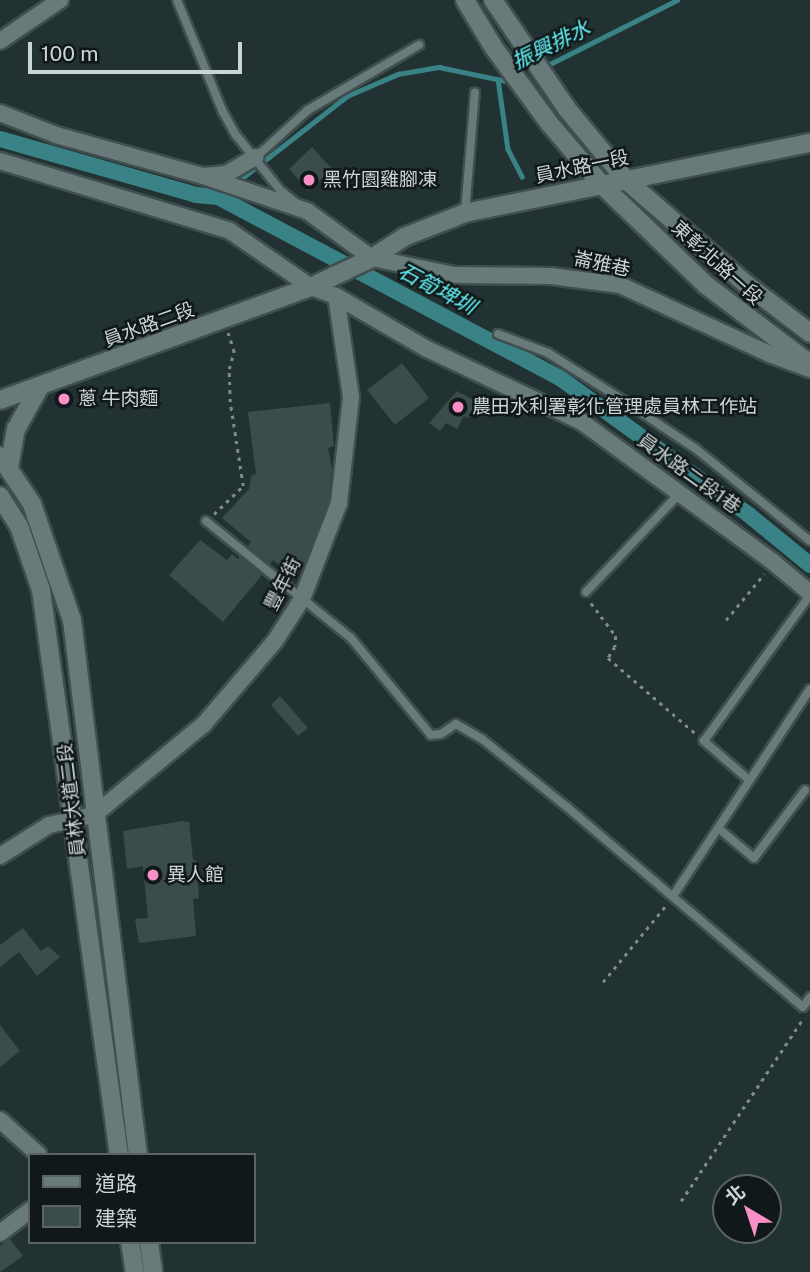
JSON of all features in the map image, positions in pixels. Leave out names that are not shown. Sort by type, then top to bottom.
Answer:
[{"type":"street","points":[[0,41],[60,0]]},
{"type":"street","name":"東彰北路一段","points":[[465,0],[526,92],[602,185],[706,285],[810,367]]},
{"type":"street","name":"東彰北路一段","points":[[493,0],[547,79],[626,180],[746,284],[810,333]]},
{"type":"street","points":[[0,113],[56,135],[277,194],[307,211],[372,258]]},
{"type":"street","name":"員水路一段","points":[[372,258],[404,237],[465,213],[810,143]]},
{"type":"street","points":[[203,176],[226,174],[256,157]]},
{"type":"street","name":"員水路二段1巷","points":[[0,161],[230,231],[311,287],[336,296],[427,349],[582,422],[773,562],[810,594]]},
{"type":"street","name":"員水路二段","points":[[0,400],[311,287],[372,258]]},
{"type":"street","name":"崙雅巷","points":[[372,258],[454,275],[551,276],[620,285],[769,354],[810,367]]},
{"type":"street","name":"豐年街","points":[[94,814],[204,724],[275,641],[302,598],[339,503],[351,397],[336,296]]},
{"type":"street","points":[[5,462],[16,429],[39,388]]},
{"type":"street","name":"員林大道二段","points":[[5,462],[32,504],[72,620],[138,1153]]},
{"type":"street","name":"員林大道二段","points":[[0,496],[19,526],[41,590],[119,1153]]},
{"type":"street","points":[[0,856],[49,825],[94,814]]},
{"type":"street","points":[[0,1120],[37,1153]]},
{"type":"street","points":[[0,1233],[28,1212]]},
{"type":"street","points":[[130,1244],[135,1272]]},
{"type":"lane","points":[[177,0],[223,112],[236,135],[256,157],[277,194]]},
{"type":"lane","points":[[256,157],[308,110],[419,45]]},
{"type":"lane","points":[[465,213],[475,92]]},
{"type":"lane","points":[[498,334],[548,353],[618,397],[696,449],[810,541]]},
{"type":"lane","points":[[586,592],[680,493]]},
{"type":"lane","points":[[206,521],[351,638],[431,735],[440,734],[456,724],[482,739],[803,1007],[810,997]]},
{"type":"lane","points":[[749,780],[704,741],[810,594]]},
{"type":"lane","points":[[673,896],[810,689]]},
{"type":"lane","points":[[718,828],[754,858],[805,790]]},
{"type":"lane","points":[[132,1244],[151,1257],[166,1272]]},
{"type":"path","points":[[206,521],[243,486],[230,402],[229,369],[234,352],[224,319]]},
{"type":"path","points":[[726,620],[773,562]]},
{"type":"path","points":[[586,592],[616,636],[615,647],[608,657],[704,741]]},
{"type":"path","points":[[603,982],[673,896]]},
{"type":"path","points":[[681,1201],[804,1017],[803,1007]]},
{"type":"building","name":"黑竹園雞腳凍","points":[[312,147],[332,169],[308,191],[289,169]]},
{"type":"building","points":[[402,363],[429,398],[395,425],[367,390]]},
{"type":"building","name":"農田水利署彰化管理處員林工作站","points":[[457,391],[477,402],[468,418],[464,416],[457,429],[446,423],[440,431],[429,423]]},
{"type":"building","points":[[330,403],[334,446],[328,448],[332,468],[329,500],[305,563],[298,560],[292,575],[273,560],[270,564],[248,546],[251,542],[222,518],[249,489],[251,476],[256,474],[248,412]]},
{"type":"building","points":[[200,540],[227,560],[232,554],[238,559],[240,556],[262,575],[223,622],[169,575]]},
{"type":"building","points":[[280,696],[308,728],[298,736],[271,705]]},
{"type":"building","points":[[189,822],[193,860],[196,860],[199,898],[193,899],[196,936],[139,943],[135,919],[148,918],[143,866],[127,869],[123,831]]},
{"type":"building","points":[[23,928],[41,951],[48,946],[60,957],[37,976],[19,952],[0,967],[0,945]]},
{"type":"building","points":[[0,1025],[20,1051],[0,1067]]},
{"type":"building","points":[[10,1239],[23,1256],[0,1272],[0,1246]]},
{"type":"waterway","name":"振興排水","points":[[544,67],[677,0]]},
{"type":"waterway","name":"振興排水","points":[[237,182],[347,96],[398,74],[439,67],[511,82]]},
{"type":"waterway","points":[[498,79],[508,149],[522,177]]},
{"type":"waterway","name":"石筍埤圳","points":[[0,139],[196,195],[218,197],[560,378],[749,515],[810,565]]},
{"type":"waterway","name":"振興排水","points":[[218,197],[227,190]]},
{"type":"place","name":"黑竹園雞腳凍","points":[[309,180]]},
{"type":"place","name":"蔥 牛肉麵","points":[[64,399]]},
{"type":"place","name":"農田水利署彰化管理處員林工作站","points":[[458,407]]},
{"type":"place","name":"異人館","points":[[153,875]]}]
